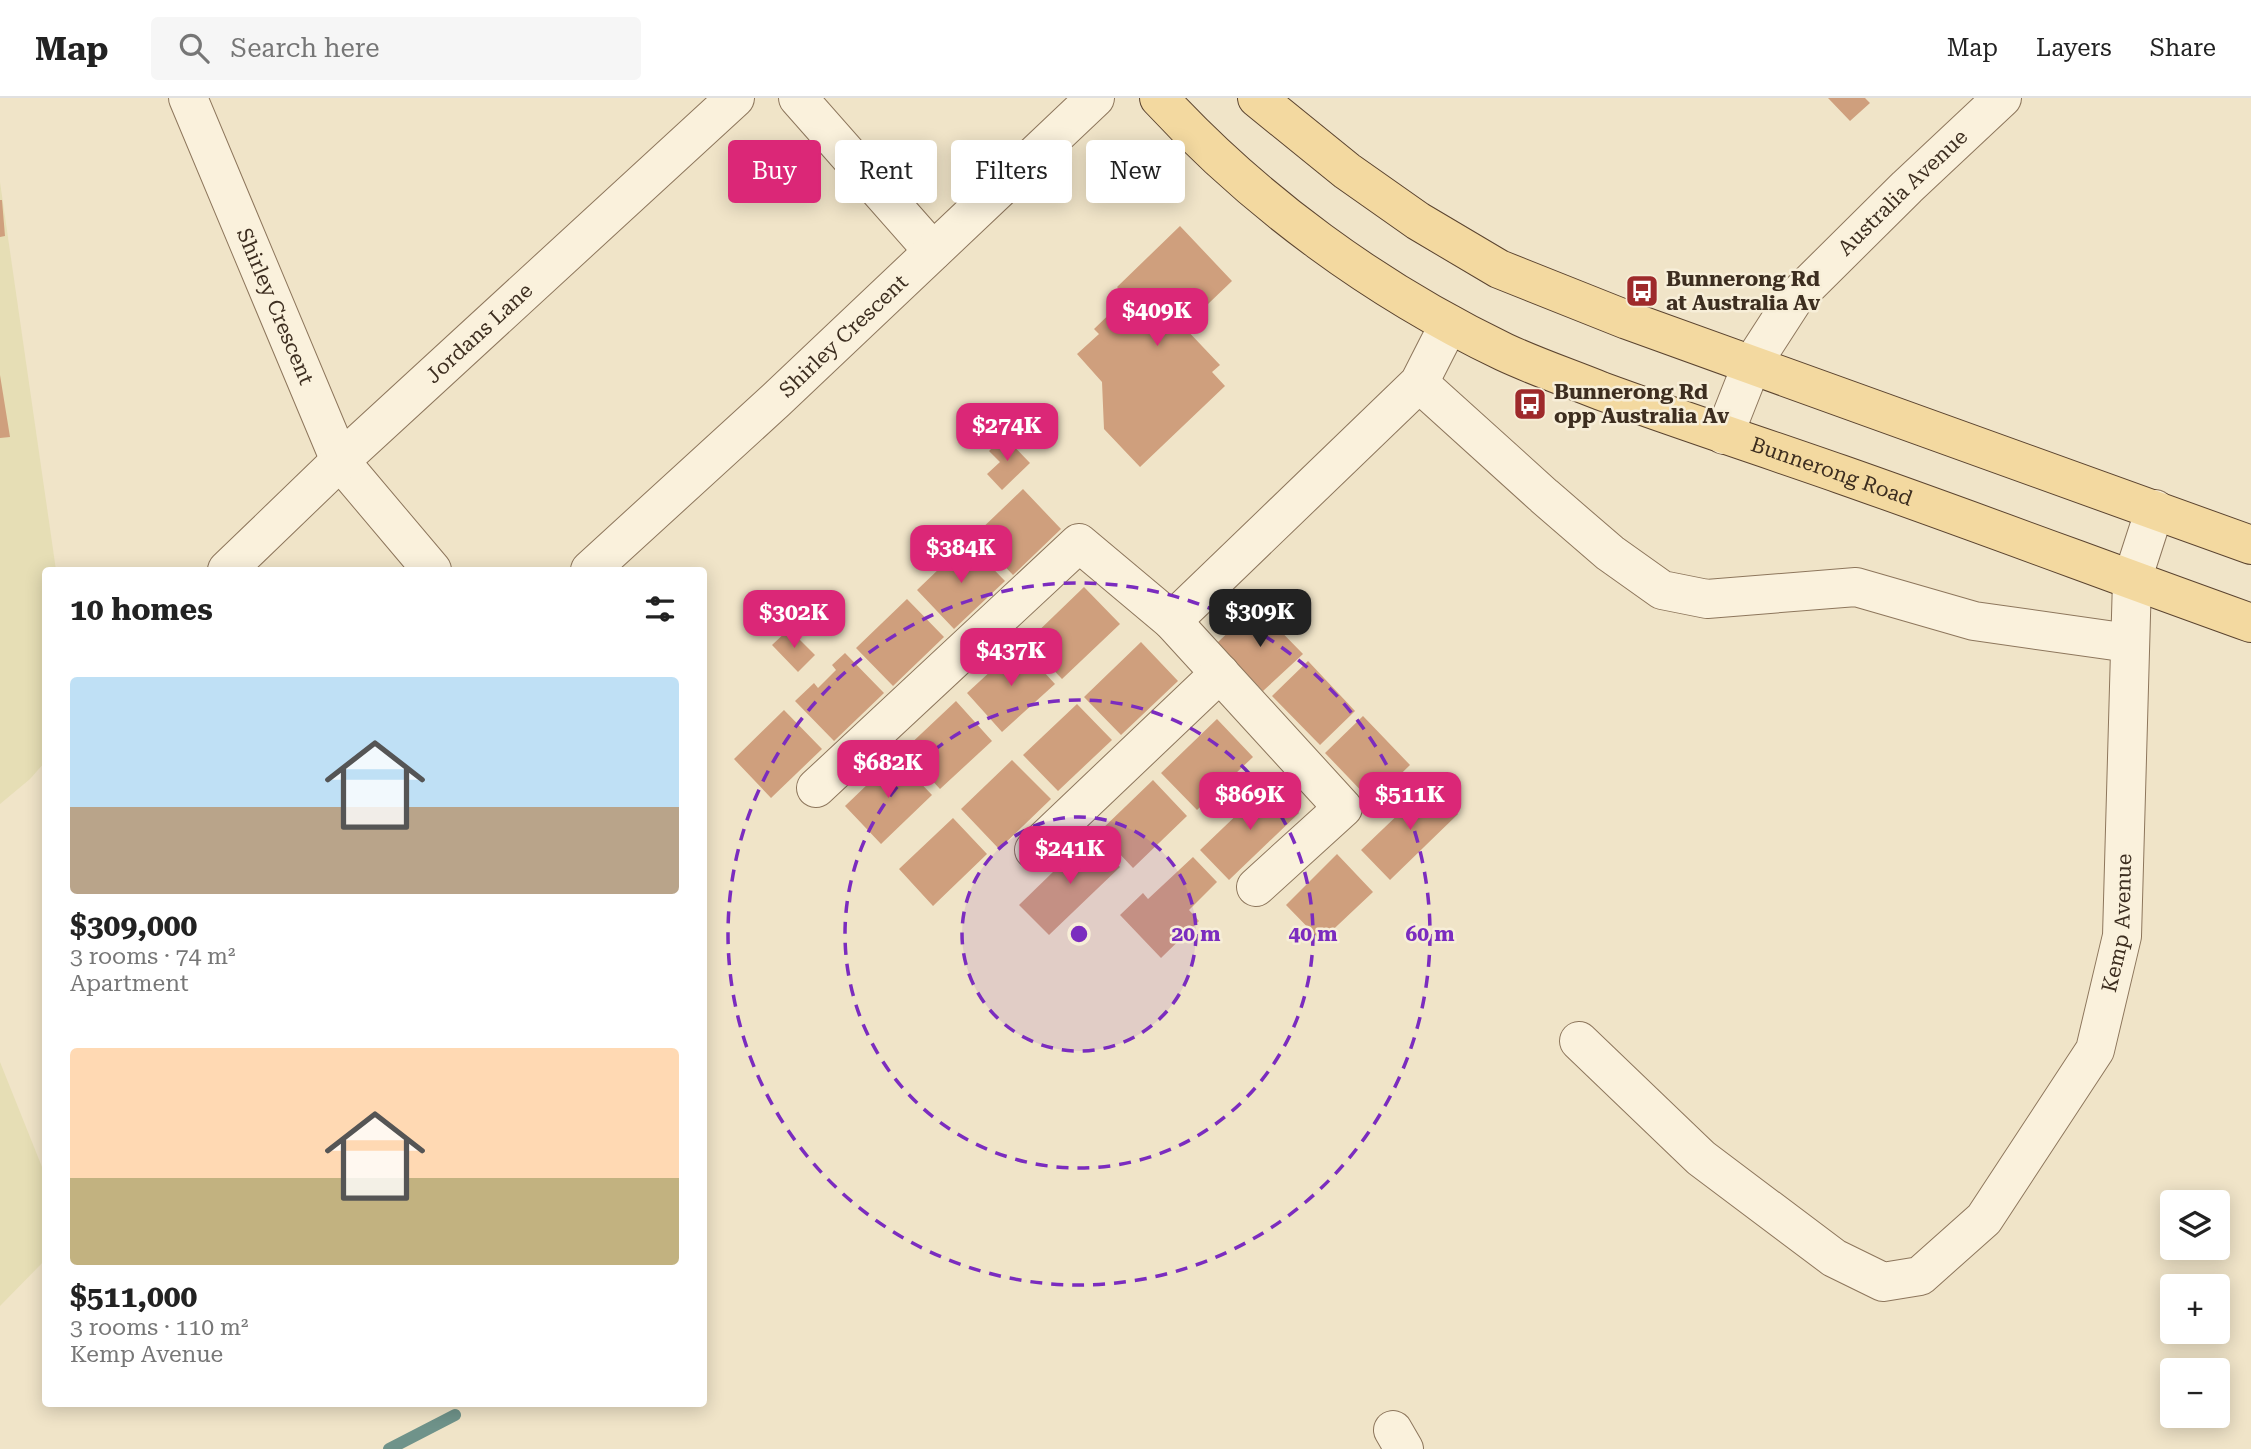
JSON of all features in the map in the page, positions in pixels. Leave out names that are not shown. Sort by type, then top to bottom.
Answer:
[{"type":"main road","name":"Bunnerong Road","points":[[1159,98],[1264,200],[1351,264],[1449,324],[1507,353],[1567,378],[1724,435],[2251,623]]},
{"type":"main road","points":[[1257,98],[1348,171],[1418,221],[1499,269],[1627,320],[2251,545]]},
{"type":"street","name":"Shirley Crescent","points":[[188,98],[340,461],[429,567]]},
{"type":"street","name":"Jordans Lane","points":[[230,567],[340,461],[735,98]]},
{"type":"street","points":[[798,98],[933,251]]},
{"type":"street","name":"Shirley Crescent","points":[[593,567],[776,400],[1095,98]]},
{"type":"street","name":"Australia Avenue","points":[[1724,435],[1752,364],[1794,299],[2002,98]]},
{"type":"street","points":[[1172,621],[1419,383],[1449,324]]},
{"type":"street","points":[[1419,383],[1553,505],[1610,553],[1662,590],[1707,599],[1856,587],[1974,621],[2129,643]]},
{"type":"street","name":"Kemp Avenue","points":[[1579,1041],[1701,1158],[1834,1258],[1883,1282],[1923,1288],[1984,1219],[2095,1050],[2122,936],[2132,580],[2155,509]]},
{"type":"street","points":[[816,788],[1079,543],[1172,621],[1343,808],[1256,887]]},
{"type":"street","points":[[1034,850],[1220,673]]},
{"type":"shaded area","points":[[0,182],[56,567],[42,567],[42,765],[0,804]]},
{"type":"shaded area","points":[[0,1062],[42,1167],[42,1263],[0,1306]]},
{"type":"building","points":[[1828,98],[1865,98],[1870,103],[1850,121]]},
{"type":"building","points":[[0,200],[5,236],[0,237]]},
{"type":"building","points":[[1180,226],[1232,281],[1184,327],[1220,365],[1212,372],[1225,386],[1140,467],[1104,429],[1102,382],[1077,354],[1099,334],[1094,329],[1126,298],[1117,287]]},
{"type":"building","points":[[0,375],[10,437],[0,438]]},
{"type":"building","points":[[1004,436],[1030,463],[1002,490],[987,474],[1000,462],[989,451]]},
{"type":"building","points":[[1023,489],[1061,529],[1013,575],[975,535]]},
{"type":"building","points":[[967,542],[1005,581],[954,629],[917,590]]},
{"type":"building","points":[[1084,587],[1120,624],[1062,679],[1027,642]]},
{"type":"building","points":[[907,599],[944,637],[893,686],[856,648]]},
{"type":"building","points":[[1256,606],[1303,654],[1263,691],[1217,643]]},
{"type":"building","points":[[789,629],[815,655],[798,672],[772,645]]},
{"type":"building","points":[[1141,642],[1178,681],[1121,735],[1084,697]]},
{"type":"building","points":[[1019,645],[1055,684],[1002,732],[967,693]]},
{"type":"building","points":[[845,653],[884,693],[834,741],[795,701],[814,683],[818,688],[836,670],[832,665]]},
{"type":"building","points":[[1308,661],[1355,711],[1320,745],[1272,696]]},
{"type":"building","points":[[956,701],[992,741],[940,789],[904,750]]},
{"type":"building","points":[[1077,704],[1112,740],[1058,791],[1023,755]]},
{"type":"building","points":[[784,710],[822,749],[771,798],[734,759]]},
{"type":"building","points":[[1363,716],[1410,765],[1372,802],[1325,753]]},
{"type":"building","points":[[1217,719],[1253,757],[1197,810],[1161,773]]},
{"type":"building","points":[[896,757],[932,795],[881,844],[845,806]]},
{"type":"building","points":[[1012,760],[1051,799],[999,849],[961,809]]},
{"type":"building","points":[[1153,780],[1187,816],[1133,868],[1099,832]]},
{"type":"building","points":[[1270,783],[1299,813],[1229,880],[1200,850]]},
{"type":"building","points":[[1430,784],[1458,814],[1390,880],[1361,850]]},
{"type":"building","points":[[953,818],[987,854],[933,906],[899,869]]},
{"type":"building","points":[[1090,836],[1120,867],[1049,935],[1019,905]]},
{"type":"building","points":[[1337,854],[1373,892],[1321,941],[1286,905]]},
{"type":"building","points":[[1193,857],[1217,882],[1189,910],[1199,921],[1161,958],[1120,915],[1143,893],[1148,899]]},
{"type":"waterway","points":[[389,1449],[455,1415]]},
{"type":"place","name":"Bunnerong Rd at Australia Av","points":[[1642,291]]},
{"type":"place","name":"Bunnerong Rd opp Australia Av","points":[[1530,404]]}]
